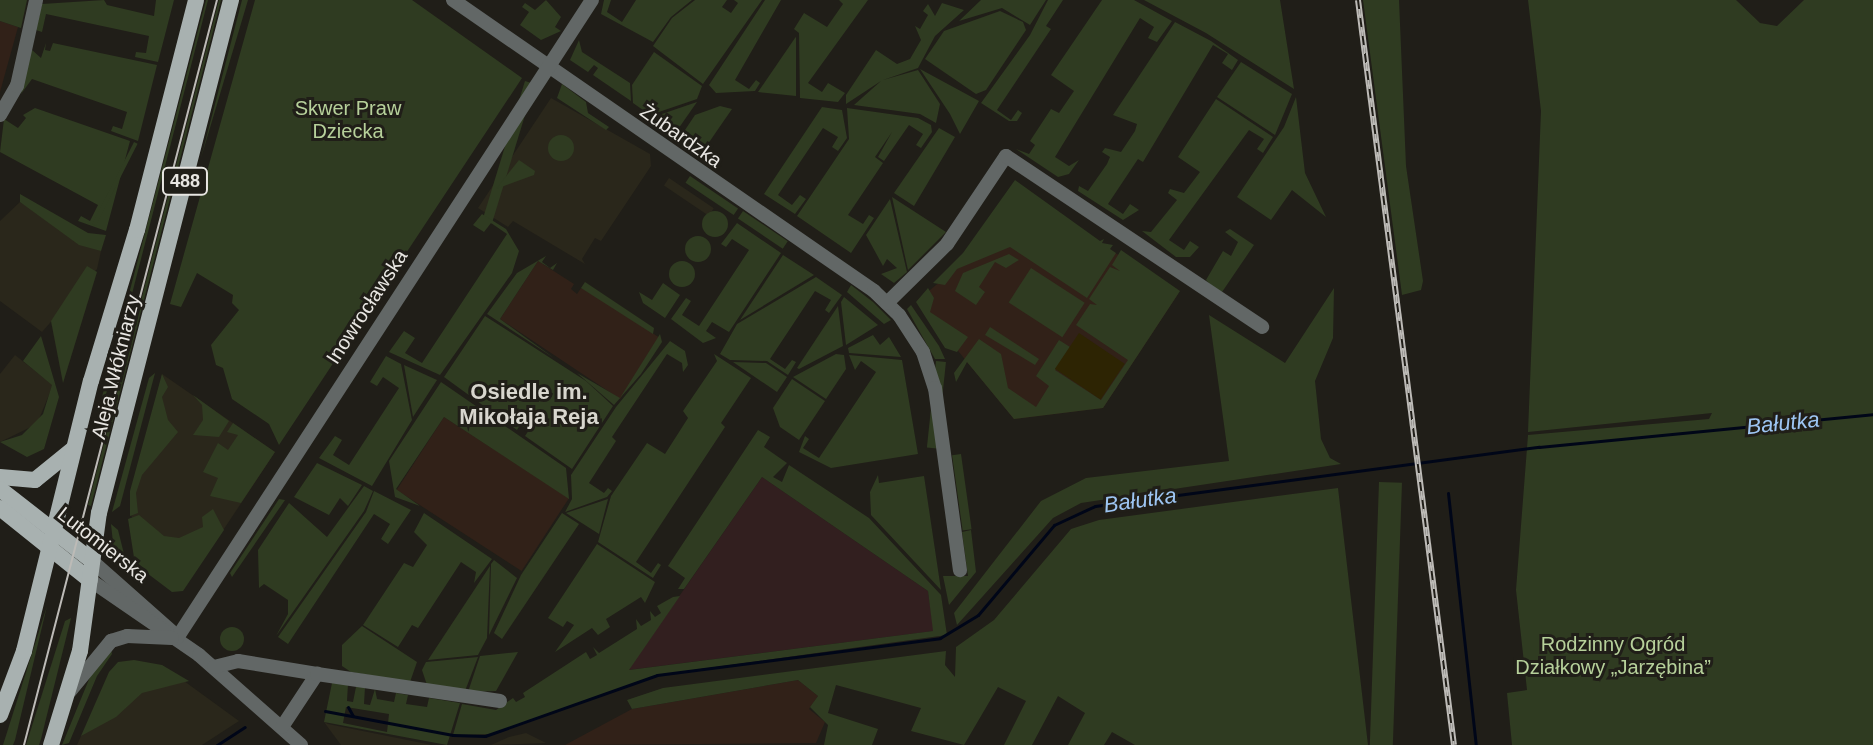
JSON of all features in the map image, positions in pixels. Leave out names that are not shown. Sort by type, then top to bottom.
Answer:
[{"type":"main road","name":"Aleja Włókniarzy","points":[[0,715],[24,651],[73,449],[196,0]]},
{"type":"main road","name":"Aleja Włókniarzy","points":[[51,745],[70,691],[99,513],[231,0]]},
{"type":"main road","points":[[0,477],[35,480],[73,449]]},
{"type":"main road","name":"Lutomierska","points":[[0,489],[90,580]]},
{"type":"main road","name":"Lutomierska","points":[[0,508],[92,561]]},
{"type":"street","points":[[0,115],[17,86],[36,0]]},
{"type":"street","name":"Żubardzka","points":[[453,0],[887,303],[917,342],[935,388],[960,570]]},
{"type":"street","name":"Inowrocławska","points":[[177,638],[550,69],[592,0]]},
{"type":"street","points":[[887,303],[947,244],[1006,156],[1262,327]]},
{"type":"street","name":"Lutomierska","points":[[92,561],[155,612],[177,638]]},
{"type":"street","name":"Lutomierska","points":[[90,580],[177,638],[269,714],[301,745]]},
{"type":"street","points":[[70,691],[111,641],[127,636],[177,638]]},
{"type":"street","points":[[214,667],[238,661],[482,702],[500,701]]},
{"type":"street","points":[[282,727],[317,674]]},
{"type":"shaded area","points":[[0,21],[18,27],[0,92]]},
{"type":"shaded area","points":[[551,98],[650,154],[651,166],[601,241],[595,238],[582,259],[585,264],[513,221],[508,227],[478,208]]},
{"type":"shaded area","points":[[669,178],[714,208],[709,216],[664,185]]},
{"type":"shaded area","points":[[1036,201],[1178,294],[1103,408],[1014,419],[917,301]]},
{"type":"shaded area","points":[[20,202],[101,251],[97,269],[42,332],[0,301],[0,221]]},
{"type":"shaded area","points":[[538,261],[574,284],[571,289],[577,294],[581,288],[588,291],[660,338],[620,399],[500,319]]},
{"type":"shaded area","points":[[15,355],[53,385],[37,424],[0,442],[0,374]]},
{"type":"shaded area","points":[[162,374],[275,452],[206,556],[136,526],[131,515],[132,493]]},
{"type":"shaded area","points":[[444,417],[569,498],[522,571],[397,490]]},
{"type":"shaded area","points":[[762,477],[928,591],[934,631],[628,670]]},
{"type":"shaded area","points":[[162,665],[239,721],[202,745],[77,745],[81,736]]},
{"type":"shaded area","points":[[798,680],[818,696],[809,709],[825,722],[816,743],[565,745],[632,709]]},
{"type":"shaded area","points":[[324,722],[328,724],[432,745],[341,745]]},
{"type":"shaded area","points":[[526,733],[546,743],[491,745],[509,737]]},
{"type":"green space","points":[[0,0],[27,0],[21,28],[0,21]]},
{"type":"green space","points":[[104,0],[107,5],[154,16],[156,0],[174,0],[158,62],[135,57],[136,52],[146,53],[149,36],[46,14],[42,32],[36,30],[42,4]]},
{"type":"green space","points":[[206,0],[104,402],[97,416]]},
{"type":"green space","points":[[221,0],[91,506],[88,505]]},
{"type":"green space","points":[[242,0],[248,0],[201,158]]},
{"type":"green space","name":"Skwer Praw Dziecka","points":[[255,0],[412,0],[522,78],[279,445],[269,424],[232,399],[223,368],[216,365],[211,345],[239,310],[232,303],[233,295],[197,273],[181,307],[170,304]]},
{"type":"green space","points":[[546,0],[561,17],[555,27],[561,31],[541,40],[520,25],[529,12],[522,7],[525,3],[535,10]]},
{"type":"green space","points":[[604,0],[611,0],[607,12],[622,22],[636,0],[692,0],[671,17],[653,42],[601,14]]},
{"type":"green space","points":[[695,0],[727,0],[722,7],[731,13],[738,3],[734,0],[762,0],[703,84],[653,46],[672,18]]},
{"type":"green space","points":[[765,0],[781,0],[735,80],[749,89],[756,80],[760,83],[755,91],[716,93],[709,85]]},
{"type":"green space","points":[[839,0],[868,0],[808,83],[822,92],[828,83],[845,93],[838,102],[800,98],[799,33],[794,29],[804,13],[827,27],[843,4]]},
{"type":"green space","points":[[981,0],[1046,0],[1030,25],[1002,8],[959,21]]},
{"type":"green space","points":[[1048,0],[1063,0],[1046,26],[1051,29],[997,110],[1011,120],[1018,110],[1022,113],[1017,121],[1009,121],[981,103],[1030,35]]},
{"type":"green space","points":[[1102,0],[1134,0],[1172,21],[1157,42],[1148,38],[1154,27],[1140,18],[1055,157],[1069,166],[1079,160],[1069,174],[1058,177],[1016,149],[1029,154],[1035,145],[1030,141],[1051,109],[1059,113],[1074,91],[1051,75]]},
{"type":"green space","points":[[1144,0],[1280,0],[1294,89],[1206,33]]},
{"type":"green space","points":[[1363,0],[1399,0],[1406,166],[1423,281],[1421,290],[1402,295]]},
{"type":"green space","name":"Rodzinny Ogród Działkowy „Jarzębina”","points":[[1528,0],[1736,0],[1760,23],[1777,26],[1804,0],[1873,0],[1873,745],[1512,745],[1507,693],[1527,690],[1516,590],[1528,435],[1709,419],[1712,413],[1528,432],[1541,111]]},
{"type":"green space","points":[[942,3],[964,10],[935,36],[918,68],[883,80],[918,70],[940,104],[936,123],[920,114],[854,105],[881,81],[846,104],[846,95],[876,50],[897,64],[910,59],[921,40],[915,26],[920,29],[928,15],[923,11],[928,4],[935,16]]},
{"type":"green space","points":[[1000,11],[1023,22],[1026,30],[986,90],[976,94],[925,59],[944,31]]},
{"type":"green space","points":[[1175,22],[1238,60],[1232,70],[1222,63],[1228,54],[1213,45],[1143,162],[1138,159],[1108,204],[1123,214],[1130,204],[1139,210],[1123,220],[1078,191],[1079,186],[1088,191],[1110,157],[1102,152],[1105,148],[1121,152],[1135,131],[1137,124],[1113,115]]},
{"type":"green space","points":[[795,38],[796,96],[758,92]]},
{"type":"green space","points":[[579,40],[582,52],[630,83],[631,101],[593,75],[598,68],[594,65],[588,72],[570,60]]},
{"type":"green space","points":[[46,43],[45,50],[50,51],[53,43],[157,65],[138,141],[111,131],[113,126],[122,129],[127,112],[32,79],[21,94],[31,49],[41,58]]},
{"type":"green space","points":[[654,52],[702,86],[697,99],[650,115],[633,103],[632,85]]},
{"type":"green space","points":[[1241,62],[1292,94],[1275,135],[1217,97]]},
{"type":"green space","points":[[920,69],[979,101],[960,134],[950,114]]},
{"type":"green space","points":[[525,81],[535,84],[492,224],[482,221]]},
{"type":"green space","points":[[562,84],[586,102],[588,113],[609,127],[606,130],[557,98]]},
{"type":"green space","points":[[1296,97],[1305,173],[1326,217],[1292,190],[1271,220],[1237,197],[1284,127]]},
{"type":"green space","points":[[1216,99],[1273,137],[1263,153],[1257,149],[1264,139],[1249,130],[1169,240],[1184,250],[1190,241],[1199,247],[1190,257],[1176,257],[1142,231],[1151,232],[1177,200],[1168,193],[1170,189],[1184,193],[1200,172],[1178,157]]},
{"type":"green space","points":[[697,102],[676,132],[653,117]]},
{"type":"green space","points":[[720,106],[732,109],[703,151],[681,136],[695,115]]},
{"type":"green space","points":[[822,107],[842,110],[847,138],[838,151],[832,147],[838,137],[823,128],[778,195],[792,205],[800,195],[806,199],[795,214],[764,194]]},
{"type":"green space","points":[[35,108],[130,141],[106,231],[78,221],[81,216],[90,221],[98,205],[0,152],[4,119],[18,128],[26,118],[23,115]]},
{"type":"green space","points":[[847,108],[918,118],[931,125],[932,132],[921,148],[916,145],[923,134],[909,125],[884,161],[878,157],[892,132],[875,157],[883,163],[848,215],[863,224],[869,215],[874,218],[851,253],[797,216],[849,139]]},
{"type":"green space","points":[[939,128],[955,137],[914,206],[894,193]]},
{"type":"green space","points":[[561,135],[570,139],[574,148],[570,157],[561,161],[552,157],[548,148],[552,139]]},
{"type":"green space","points":[[134,142],[138,144],[96,226],[92,224]]},
{"type":"green space","points":[[519,160],[535,171],[534,175],[496,189]]},
{"type":"green space","points":[[690,176],[738,208],[734,215],[686,183]]},
{"type":"green space","points":[[1015,180],[1100,241],[1104,239],[1102,243],[1113,245],[1110,249],[1116,253],[1087,298],[1010,247],[957,269],[945,285],[933,283],[963,253]]},
{"type":"green space","points":[[20,194],[88,233],[106,235],[101,251],[79,245],[20,202]]},
{"type":"green space","points":[[892,197],[946,232],[908,270]]},
{"type":"green space","points":[[890,199],[907,272],[894,283],[881,274],[897,268],[887,259],[883,266],[866,235]]},
{"type":"green space","points":[[715,211],[724,215],[728,224],[724,233],[715,237],[706,233],[702,224],[706,215]]},
{"type":"green space","points":[[743,211],[788,241],[783,249],[738,218]]},
{"type":"green space","points":[[482,214],[506,229],[519,251],[512,273],[440,375],[389,352],[404,331],[415,338],[405,353],[422,363],[507,234],[491,223],[484,232],[473,225]]},
{"type":"green space","points":[[737,223],[781,253],[729,332],[712,322],[706,331],[716,338],[703,343],[671,319],[686,298],[691,301],[682,315],[699,326],[749,250],[732,239],[726,247],[721,244]]},
{"type":"green space","points":[[1230,229],[1254,245],[1220,295],[1206,280],[1223,251],[1231,256],[1238,242],[1225,232]]},
{"type":"green space","points":[[698,236],[707,240],[711,249],[707,258],[698,262],[689,258],[685,249],[689,240]]},
{"type":"green space","points":[[1121,250],[1180,291],[1103,408],[1014,419],[967,362],[956,382],[954,373],[979,339],[1001,354],[1008,388],[1036,407],[1049,386],[1036,376],[1059,340],[1070,347],[1055,370],[1101,400],[1128,360],[1076,325],[1090,304],[1097,305],[1089,299],[1110,267],[1120,271],[1112,265]]},
{"type":"green space","points":[[1009,254],[1019,260],[1006,268],[995,262],[979,287],[985,292],[976,305],[955,291],[963,273]]},
{"type":"green space","points":[[783,255],[814,275],[740,320]]},
{"type":"green space","points":[[546,256],[542,262],[550,268],[557,263],[553,270],[538,261],[500,319],[554,358],[487,314],[517,273]]},
{"type":"green space","points":[[682,261],[691,265],[695,274],[691,283],[682,287],[673,283],[669,274],[673,265]]},
{"type":"green space","points":[[87,266],[97,272],[63,383],[51,321]]},
{"type":"green space","points":[[1031,268],[1085,303],[1062,337],[1009,302]]},
{"type":"green space","points":[[816,277],[842,295],[829,313],[825,310],[831,300],[815,291],[770,359],[785,369],[792,360],[796,362],[788,375],[767,361],[730,360],[720,354],[737,324]]},
{"type":"green space","points":[[585,282],[654,328],[653,334],[581,288]]},
{"type":"green space","points":[[663,283],[680,295],[665,318],[643,303],[639,292],[652,300]]},
{"type":"green space","points":[[851,285],[891,320],[884,324],[847,292]]},
{"type":"green space","points":[[928,288],[934,298],[930,312],[968,337],[957,352],[945,348],[916,302]]},
{"type":"green space","points":[[1334,288],[1333,338],[1315,381],[1321,439],[1330,458],[1341,464],[1081,503],[1053,518],[957,625],[954,613],[1041,501],[1086,478],[1229,461],[1209,315],[1285,363]]},
{"type":"green space","points":[[844,297],[878,325],[846,345],[841,302]]},
{"type":"green space","points":[[911,305],[945,359],[935,359],[907,309]]},
{"type":"green space","points":[[838,306],[843,346],[797,368]]},
{"type":"green space","points":[[485,316],[586,381],[613,406],[572,469],[525,436],[529,430],[520,425],[517,430],[444,377]]},
{"type":"green space","points":[[990,327],[1039,359],[1035,365],[985,335]]},
{"type":"green space","points":[[660,334],[662,342],[641,374],[614,405],[577,373],[620,398]]},
{"type":"green space","points":[[873,335],[880,345],[889,337],[901,357],[849,353],[848,348]]},
{"type":"green space","points":[[41,336],[59,397],[44,449],[27,457],[0,442],[22,435],[43,414],[52,385],[23,361]]},
{"type":"green space","points":[[670,341],[685,351],[688,365],[683,372],[682,363],[667,354],[612,437],[616,441],[589,483],[604,493],[608,488],[612,491],[607,497],[565,512],[572,499],[571,475],[616,407]]},
{"type":"green space","points":[[714,354],[751,378],[721,423],[725,427],[636,562],[651,573],[658,563],[661,565],[653,578],[598,542],[611,496],[647,443],[665,454],[688,418],[683,411],[717,361]]},
{"type":"green space","points":[[836,354],[844,355],[846,369],[826,399],[793,377]]},
{"type":"green space","points":[[849,355],[902,360],[918,454],[831,468],[799,452],[805,436],[809,439],[803,448],[819,458],[876,372],[861,361],[855,370]]},
{"type":"green space","points":[[386,356],[401,364],[412,420],[372,486],[319,458],[335,436],[342,440],[333,455],[349,465],[399,388],[383,377],[377,386],[370,382]]},
{"type":"green space","points":[[936,361],[946,362],[937,449],[927,448]]},
{"type":"green space","points":[[733,362],[766,363],[787,377],[777,392]]},
{"type":"green space","points":[[404,365],[437,380],[413,417]]},
{"type":"green space","points":[[155,373],[120,506],[112,512],[149,378]]},
{"type":"green space","points":[[162,374],[168,387],[162,397],[168,420],[178,432],[142,475],[136,493],[138,513],[130,516],[130,491]]},
{"type":"green space","points":[[792,379],[825,401],[799,440],[780,427],[773,408]]},
{"type":"green space","points":[[441,382],[566,468],[569,499],[444,417],[396,489],[420,506],[395,497],[389,461]]},
{"type":"green space","points":[[193,395],[229,421],[219,437],[193,435],[203,420],[202,405]]},
{"type":"green space","points":[[233,423],[275,452],[241,503],[210,496],[218,478],[203,472],[218,443],[228,450],[238,435],[227,432]]},
{"type":"green space","points":[[758,430],[770,437],[764,447],[787,463],[773,477],[782,482],[789,465],[869,518],[941,595],[947,635],[657,675],[494,734],[453,735],[462,704],[496,710],[513,698],[516,702],[525,697],[523,693],[586,652],[590,659],[597,655],[593,647],[599,653],[637,629],[636,619],[641,626],[651,620],[650,611],[655,617],[661,613],[657,606],[673,597],[680,596],[629,670],[933,631],[928,591],[762,477],[684,589],[678,589],[685,578],[668,566]]},
{"type":"green space","points":[[961,454],[972,529],[963,531],[952,455]]},
{"type":"green space","points":[[317,463],[362,485],[348,506],[340,498],[329,515],[294,497]]},
{"type":"green space","points":[[878,475],[879,483],[924,476],[941,590],[871,515],[870,492]]},
{"type":"green space","points":[[1379,482],[1402,483],[1393,745],[1370,745]]},
{"type":"green space","points":[[364,486],[373,491],[364,511],[276,636],[288,614],[288,600],[264,584],[259,588],[258,550],[289,503],[327,537]]},
{"type":"green space","points":[[1338,488],[1368,745],[1135,745],[1112,732],[1104,745],[1068,745],[1085,713],[1058,696],[1032,745],[1004,745],[1026,701],[998,687],[964,745],[911,731],[921,708],[836,685],[828,713],[878,729],[872,745],[824,745],[828,725],[810,707],[818,696],[798,680],[632,709],[627,700],[663,688],[946,651],[945,665],[955,677],[956,647],[994,620],[1071,529],[1099,520]]},
{"type":"green space","points":[[374,491],[411,510],[388,544],[381,539],[390,524],[374,514],[288,644],[278,637],[366,512]]},
{"type":"green space","points":[[279,499],[285,500],[232,577],[230,573]]},
{"type":"green space","points":[[608,499],[599,534],[566,513]]},
{"type":"green space","points":[[213,509],[224,530],[183,591],[172,592],[135,564],[128,519],[139,515],[164,536],[179,538],[203,527],[202,517]]},
{"type":"green space","points":[[424,513],[492,559],[474,583],[476,572],[461,562],[418,628],[412,625],[398,647],[363,625],[404,563],[413,567],[427,545],[414,532]]},
{"type":"green space","points":[[562,513],[579,524],[502,639],[494,633],[521,575]]},
{"type":"green space","points":[[111,524],[118,530],[129,574],[114,552]]},
{"type":"green space","points":[[971,530],[976,572],[949,605],[943,576],[968,576],[962,532]]},
{"type":"green space","points":[[597,544],[655,582],[645,603],[641,597],[606,619],[610,627],[598,635],[592,628],[555,652],[574,625],[567,621],[563,627],[548,618]]},
{"type":"green space","points":[[494,560],[517,578],[489,635],[491,564]]},
{"type":"green space","points":[[490,566],[487,638],[478,655],[428,660]]},
{"type":"green space","points":[[47,606],[15,740],[13,745],[3,745]]},
{"type":"green space","points":[[71,618],[39,745],[26,745],[65,621]]},
{"type":"green space","points":[[362,626],[417,662],[410,682],[351,672],[342,666],[342,645]]},
{"type":"green space","points":[[232,627],[240,631],[244,639],[240,647],[232,651],[224,647],[220,639],[224,631]]},
{"type":"green space","points":[[111,648],[112,654],[97,676],[69,743],[62,745],[92,672]]},
{"type":"green space","points":[[518,652],[496,691],[468,692],[480,656]]},
{"type":"green space","points":[[478,657],[465,691],[427,685],[422,670],[426,662]]},
{"type":"green space","points":[[134,660],[162,665],[189,681],[142,693],[116,717],[81,736],[109,672],[118,662]]},
{"type":"green space","points":[[332,683],[348,684],[347,701],[353,702],[356,687],[365,687],[364,704],[370,705],[375,689],[377,699],[394,702],[396,693],[408,695],[406,704],[427,707],[429,698],[460,703],[447,745],[324,722]],"holes":[[[346,707],[389,714],[387,732],[343,723]]]},
{"type":"sand","points":[[1079,333],[1125,364],[1101,399],[1055,369]]},
{"type":"waterway","name":"Bałutka","points":[[325,711],[453,735],[485,736],[657,675],[940,638],[978,615],[1054,525],[1095,506],[1539,447],[1873,414]]},
{"type":"waterway","points":[[1448,493],[1476,745]]},
{"type":"waterway","points":[[348,707],[353,716]]},
{"type":"waterway","name":"Bałutka","points":[[217,745],[245,727]]},
{"type":"tram line","points":[[24,745],[217,0]]},
{"type":"railway","points":[[1358,0],[1454,745]]},
{"type":"district","name":"Osiedle im. Mikołaja Reja","points":[[529,404]]}]
